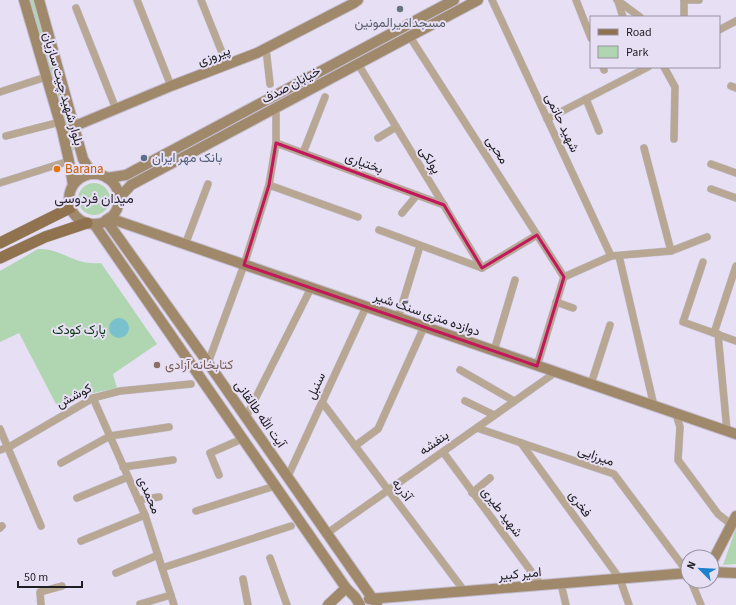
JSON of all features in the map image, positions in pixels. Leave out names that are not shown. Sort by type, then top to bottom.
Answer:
[{"type":"main road","name":"بلوار شهید چیت سازیان","points":[[24,0],[60,122],[70,161],[73,185]]},
{"type":"main road","name":"بلوار شهید چیت سازیان","points":[[39,0],[83,158],[92,174]]},
{"type":"main road","name":"خیابان صدف","points":[[107,178],[126,175],[454,0]]},
{"type":"main road","name":"خیابان صدف","points":[[118,198],[131,185],[478,0]]},
{"type":"main road","name":"پیروزی","points":[[75,126],[171,86],[266,49],[354,1]]},
{"type":"main road","points":[[0,258],[45,237],[90,224],[108,219],[118,206],[118,198],[113,183],[107,178],[92,174],[78,180],[73,185],[69,200],[70,208],[80,220],[90,224],[275,486],[294,522],[358,601]]},
{"type":"main road","points":[[0,243],[70,208]]},
{"type":"main road","name":"دوازده متری سنگ شیر","points":[[108,219],[732,433]]},
{"type":"main road","name":"آیت الله طالقانی","points":[[108,219],[288,476],[326,534],[375,602]]},
{"type":"main road","points":[[294,522],[309,508]]},
{"type":"main road","points":[[719,549],[734,521]]},
{"type":"main road","points":[[720,573],[736,574]]},
{"type":"main road","name":"امیر کبیر","points":[[358,601],[375,602],[465,592],[680,574]]},
{"type":"main road","points":[[328,605],[346,588]]},
{"type":"street","points":[[137,0],[171,86]]},
{"type":"street","points":[[201,0],[227,65]]},
{"type":"street","points":[[204,7],[206,0]]},
{"type":"street","name":"شهید حاتمی","points":[[492,0],[611,256]]},
{"type":"street","points":[[576,0],[590,35]]},
{"type":"street","points":[[684,16],[684,0],[699,0]]},
{"type":"street","points":[[618,1],[623,16]]},
{"type":"street","points":[[618,1],[639,16]]},
{"type":"street","points":[[76,8],[116,109]]},
{"type":"street","points":[[720,29],[736,21]]},
{"type":"street","name":"محبی","points":[[410,37],[564,277]]},
{"type":"street","points":[[266,49],[270,84]]},
{"type":"street","name":"پولکی","points":[[358,64],[482,268]]},
{"type":"street","points":[[547,119],[646,68]]},
{"type":"street","points":[[665,68],[675,87],[674,139]]},
{"type":"street","points":[[0,92],[46,77]]},
{"type":"street","points":[[302,153],[325,97]]},
{"type":"street","points":[[586,99],[599,131]]},
{"type":"street","points":[[208,363],[244,265],[270,185],[276,143],[276,108]]},
{"type":"street","points":[[6,136],[60,122]]},
{"type":"street","points":[[378,138],[396,127]]},
{"type":"street","name":"بختیاری","points":[[276,143],[444,205]]},
{"type":"street","points":[[644,148],[671,251]]},
{"type":"street","points":[[0,183],[70,161]]},
{"type":"street","points":[[711,164],[735,172],[736,164]]},
{"type":"street","points":[[185,245],[208,184]]},
{"type":"street","points":[[270,185],[358,216]]},
{"type":"street","points":[[711,189],[736,198]]},
{"type":"street","points":[[402,213],[417,195]]},
{"type":"street","points":[[379,230],[482,268],[537,235]]},
{"type":"street","points":[[536,366],[564,277],[611,256],[671,251],[707,237]]},
{"type":"street","points":[[398,318],[420,246]]},
{"type":"street","points":[[619,256],[654,406]]},
{"type":"street","points":[[703,262],[683,322],[736,340]]},
{"type":"street","points":[[732,433],[716,333],[736,266]]},
{"type":"street","points":[[494,351],[515,280]]},
{"type":"street","points":[[246,417],[311,288]]},
{"type":"street","points":[[556,302],[573,308]]},
{"type":"street","name":"سنبل","points":[[288,476],[366,307]]},
{"type":"street","points":[[591,384],[610,325]]},
{"type":"street","points":[[355,446],[378,429],[424,327]]},
{"type":"street","points":[[460,370],[514,401]]},
{"type":"street","name":"بنفشه","points":[[326,534],[556,372]]},
{"type":"street","name":"کوشش","points":[[0,450],[9,447],[94,398],[120,391],[191,384]]},
{"type":"street","name":"محمدی","points":[[94,398],[144,515],[174,605]]},
{"type":"street","points":[[465,401],[494,415]]},
{"type":"street","name":"آذربه","points":[[322,402],[387,491],[465,592]]},
{"type":"street","points":[[676,414],[680,427],[678,460],[718,514],[734,521]]},
{"type":"street","points":[[61,463],[110,436],[169,427]]},
{"type":"street","name":"میرزایی","points":[[477,428],[614,474],[680,562]]},
{"type":"street","points":[[0,429],[9,447],[41,526]]},
{"type":"street","points":[[219,475],[210,454],[242,439]]},
{"type":"street","name":"فخری","points":[[521,442],[620,579],[629,605]]},
{"type":"street","name":"شهید طیری","points":[[443,452],[542,586]]},
{"type":"street","points":[[124,467],[173,460]]},
{"type":"street","points":[[76,498],[128,477]]},
{"type":"street","points":[[472,493],[490,478]]},
{"type":"street","points":[[196,511],[275,486]]},
{"type":"street","points":[[138,500],[159,497]]},
{"type":"street","points":[[81,541],[144,515]]},
{"type":"street","points":[[162,568],[294,522]]},
{"type":"street","points":[[116,573],[158,555]]},
{"type":"street","points":[[270,558],[287,605]]},
{"type":"street","points":[[242,579],[248,605]]},
{"type":"street","points":[[561,584],[566,605]]},
{"type":"street","points":[[41,605],[40,592],[62,586]]},
{"type":"street","points":[[694,589],[701,605]]},
{"type":"street","points":[[140,604],[171,595]]},
{"type":"highlighted area","points":[[276,143],[444,205],[482,268],[537,235],[564,277],[537,366],[244,265],[269,185]]},
{"type":"green space","points":[[30,0],[33,0],[75,150],[71,151]]},
{"type":"green space","points":[[94,183],[103,186],[107,190],[110,199],[107,208],[103,212],[94,215],[85,212],[81,208],[78,199],[81,190],[85,186]]},
{"type":"green space","name":"پارک کودک","points":[[38,249],[54,251],[83,262],[101,263],[157,344],[113,374],[117,388],[84,395],[62,407],[56,404],[19,333],[0,342],[0,271]]},
{"type":"green space","points":[[736,528],[736,564],[723,565]]},
{"type":"water","points":[[119,318],[126,321],[129,328],[126,335],[119,338],[112,335],[109,328],[112,321]]},
{"type":"place","name":"مسجدامیرالمونین","points":[[400,9]]},
{"type":"place","name":"بانک مهر ایران","points":[[144,158]]},
{"type":"place","name":"Barana","points":[[57,169]]},
{"type":"place","name":"کتابخانه آزادی","points":[[157,365]]},
{"type":"district","name":"میدان فردوسی","points":[[94,199]]}]
